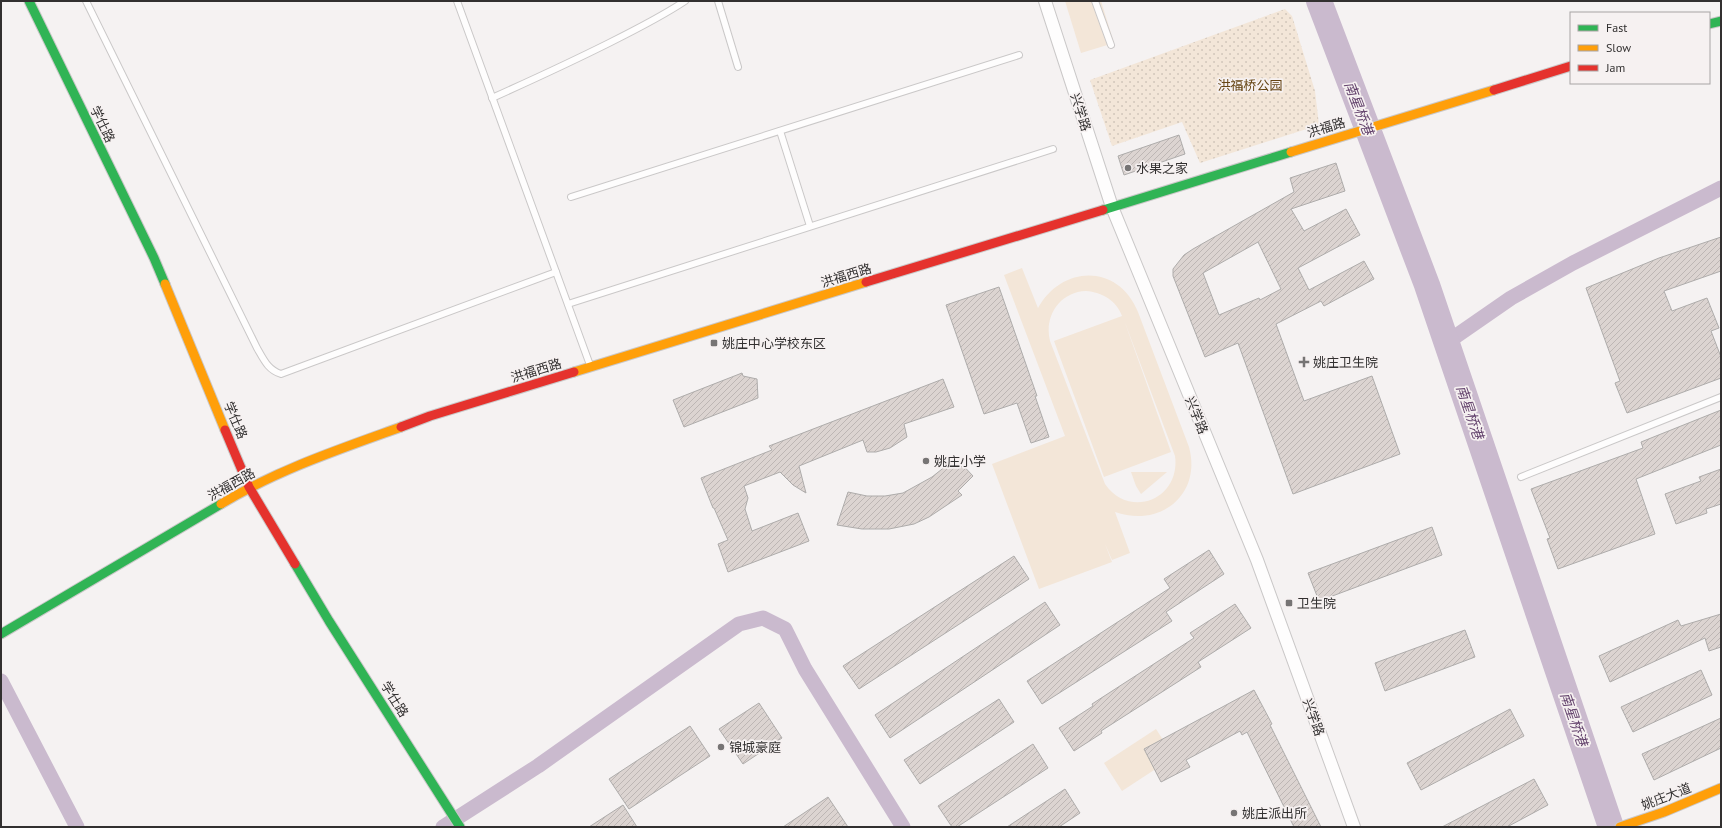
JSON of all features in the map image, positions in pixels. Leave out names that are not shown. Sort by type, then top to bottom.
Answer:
[{"type":"street","name":"学仕路","points":[[29,1],[154,258],[249,487],[329,620],[460,827]]},
{"type":"street","name":"兴学路","points":[[1046,1],[1112,207],[1257,560],[1354,827]]},
{"type":"street","points":[[1710,24],[1721,21]]},
{"type":"street","name":"洪福路","points":[[1112,207],[1570,66]]},
{"type":"street","name":"洪福西路","points":[[1,634],[249,487],[317,458],[430,416],[1112,207]]},
{"type":"street","name":"姚庄大道","points":[[1620,827],[1664,812],[1721,788]]},
{"type":"lane","points":[[86,1],[257,348],[266,365],[274,371],[281,374],[556,272]]},
{"type":"lane","points":[[457,1],[591,367]]},
{"type":"lane","points":[[492,98],[565,65],[621,37],[668,12],[685,1]]},
{"type":"lane","points":[[718,1],[738,67]]},
{"type":"lane","points":[[1095,1],[1111,45]]},
{"type":"lane","points":[[571,197],[1019,55]]},
{"type":"lane","points":[[780,131],[810,226]]},
{"type":"lane","points":[[568,304],[1053,149]]},
{"type":"lane","points":[[1521,477],[1721,397]]},
{"type":"green space","points":[[1065,1],[1101,1],[1114,43],[1081,53]]},
{"type":"green space","name":"洪福桥公园","points":[[1285,9],[1292,16],[1315,91],[1319,125],[1200,163],[1182,122],[1112,146],[1090,80]]},
{"type":"green space","points":[[1022,268],[1038,308],[1048,294],[1061,284],[1075,277],[1090,276],[1104,278],[1117,285],[1129,296],[1138,312],[1189,447],[1191,464],[1189,480],[1183,493],[1174,504],[1162,511],[1147,515],[1132,516],[1115,512],[1130,553],[1112,560],[1105,544],[1112,562],[1039,589],[992,464],[1065,436],[1004,275]],"holes":[[[1076,292],[1092,292],[1108,298],[1117,306],[1122,316],[1054,341],[1104,477],[1171,452],[1124,320],[1175,456],[1175,471],[1170,484],[1162,493],[1152,500],[1140,502],[1127,501],[1115,495],[1105,484],[1050,341],[1049,323],[1056,307],[1061,301]]]},
{"type":"green space","points":[[1131,472],[1167,472],[1141,494],[1136,486]]},
{"type":"green space","points":[[1156,729],[1174,757],[1122,791],[1104,763]]},
{"type":"building","points":[[1179,135],[1185,154],[1124,175],[1118,156]]},
{"type":"building","points":[[1336,163],[1345,191],[1291,209],[1304,231],[1346,209],[1360,235],[1298,268],[1309,290],[1364,261],[1374,279],[1324,306],[1321,301],[1276,324],[1304,401],[1372,376],[1400,454],[1293,494],[1238,343],[1205,357],[1173,276],[1173,269],[1184,255],[1294,192],[1290,178]],"holes":[[[1258,242],[1281,289],[1260,300],[1259,298],[1219,315],[1203,273]]]},
{"type":"building","points":[[1721,237],[1721,271],[1664,291],[1672,311],[1707,298],[1719,328],[1711,331],[1721,357],[1721,378],[1627,413],[1615,383],[1620,381],[1586,288],[1659,258]]},
{"type":"building","points":[[999,287],[1037,396],[1035,396],[1049,437],[1031,443],[1017,403],[984,414],[946,305]]},
{"type":"building","points":[[742,373],[743,376],[757,379],[758,398],[684,427],[673,400]]},
{"type":"building","points":[[943,379],[954,407],[904,424],[907,437],[890,448],[876,452],[867,452],[863,440],[799,466],[806,493],[793,485],[780,472],[744,486],[748,498],[745,509],[752,531],[798,513],[809,541],[728,572],[718,544],[728,540],[701,478],[772,450],[769,446]]},
{"type":"building","points":[[1721,410],[1721,445],[1636,479],[1655,534],[1558,569],[1547,539],[1550,538],[1531,489],[1643,448],[1641,442]]},
{"type":"building","points":[[956,458],[973,476],[958,491],[962,495],[929,517],[914,524],[889,529],[862,529],[837,525],[848,492],[867,496],[885,496],[903,493],[932,477]]},
{"type":"building","points":[[1721,469],[1721,504],[1706,509],[1707,513],[1676,524],[1665,494],[1701,481],[1699,477]]},
{"type":"building","points":[[1432,527],[1442,555],[1319,601],[1308,573]]},
{"type":"building","points":[[1209,550],[1224,574],[1166,612],[1172,621],[1042,704],[1027,681],[1170,588],[1164,579]]},
{"type":"building","points":[[1014,556],[1029,579],[859,689],[843,666]]},
{"type":"building","points":[[1045,602],[1060,625],[890,738],[875,715]]},
{"type":"building","points":[[1235,604],[1251,628],[1198,662],[1201,667],[1101,731],[1102,733],[1074,751],[1059,728],[1093,706],[1092,704],[1194,638],[1190,633]]},
{"type":"building","points":[[1721,614],[1721,647],[1709,651],[1705,638],[1610,682],[1599,656],[1678,620],[1681,626]]},
{"type":"building","points":[[1465,630],[1475,657],[1385,691],[1375,663]]},
{"type":"building","points":[[1701,670],[1712,695],[1633,732],[1621,707]]},
{"type":"building","points":[[1254,690],[1272,724],[1270,725],[1321,827],[1294,827],[1247,732],[1242,735],[1240,731],[1186,760],[1190,767],[1161,782],[1144,749]]},
{"type":"building","points":[[999,699],[1014,722],[920,784],[904,760]]},
{"type":"building","points":[[759,703],[782,738],[743,764],[719,729]]},
{"type":"building","points":[[1510,709],[1524,736],[1421,790],[1407,763]]},
{"type":"building","points":[[1721,718],[1721,748],[1654,780],[1642,754]]},
{"type":"building","points":[[690,726],[710,756],[629,809],[609,779]]},
{"type":"building","points":[[1033,744],[1048,768],[957,827],[952,827],[938,806]]},
{"type":"building","points":[[1534,779],[1548,805],[1507,827],[1442,827]]},
{"type":"building","points":[[1065,789],[1080,813],[1059,827],[1007,827]]},
{"type":"building","points":[[828,797],[848,827],[783,827]]},
{"type":"building","points":[[623,805],[637,827],[589,827]]},
{"type":"waterway","name":"南星桥港","points":[[1319,1],[1427,285],[1611,827]]},
{"type":"waterway","points":[[1446,343],[1511,298],[1573,263],[1721,188]]},
{"type":"waterway","points":[[443,827],[538,766],[739,624],[763,618],[785,629],[805,669],[903,827]]},
{"type":"waterway","points":[[1,681],[77,827]]},
{"type":"traffic: fast","points":[[29,1],[154,258],[165,284]]},
{"type":"traffic: fast","points":[[1710,24],[1721,21]]},
{"type":"traffic: fast","points":[[1103,210],[1291,152]]},
{"type":"traffic: fast","points":[[1,634],[221,504]]},
{"type":"traffic: fast","points":[[295,564],[329,621],[460,827]]},
{"type":"traffic: slow","points":[[1291,152],[1494,90]]},
{"type":"traffic: slow","points":[[574,372],[866,282]]},
{"type":"traffic: slow","points":[[165,284],[225,430]]},
{"type":"traffic: slow","points":[[221,504],[286,470],[401,427]]},
{"type":"traffic: slow","points":[[1620,827],[1664,812],[1721,788]]},
{"type":"traffic: jam","points":[[1494,90],[1570,66]]},
{"type":"traffic: jam","points":[[866,282],[1103,210]]},
{"type":"traffic: jam","points":[[401,427],[430,416],[574,372]]},
{"type":"traffic: jam","points":[[225,430],[249,487],[295,564]]},
{"type":"place","name":"水果之家","points":[[1128,168]]},
{"type":"place","name":"姚庄中心学校东区","points":[[714,343]]},
{"type":"place","name":"姚庄卫生院","points":[[1304,362]]},
{"type":"place","name":"姚庄小学","points":[[926,461]]},
{"type":"place","name":"卫生院","points":[[1289,603]]},
{"type":"place","name":"锦城豪庭","points":[[721,747]]},
{"type":"place","name":"姚庄派出所","points":[[1234,813]]}]
